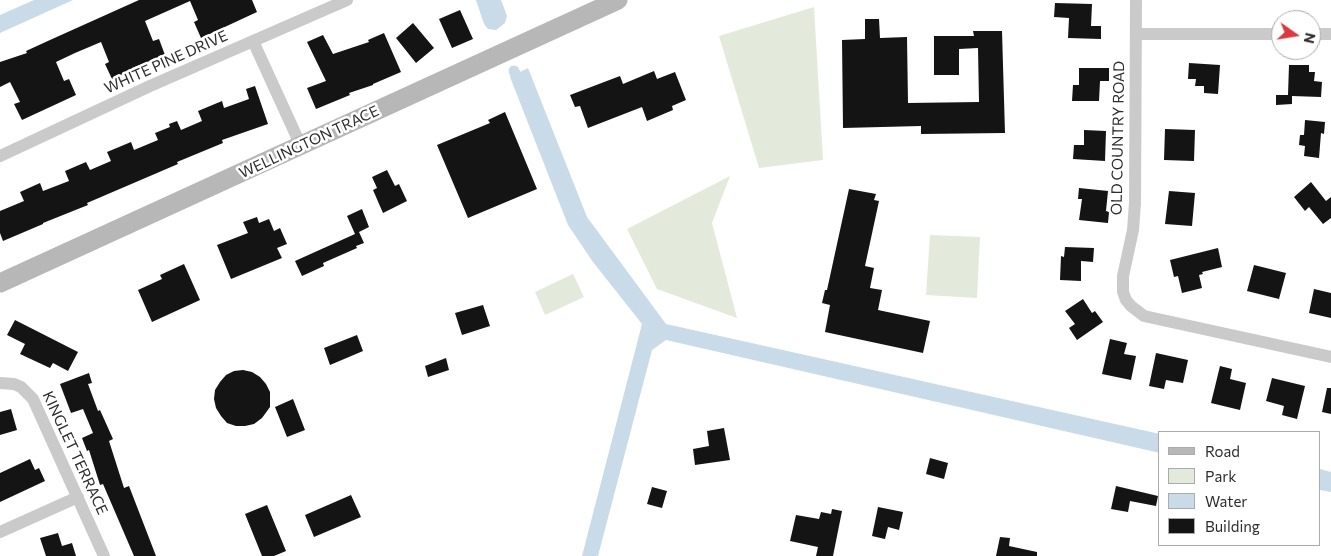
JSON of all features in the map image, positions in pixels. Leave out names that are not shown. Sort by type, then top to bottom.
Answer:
[{"type":"street","name":"WHITE PINE DRIVE","points":[[0,156],[150,86],[347,0]]},
{"type":"street","name":"WELLINGTON TRACE","points":[[0,283],[618,0]]},
{"type":"street","name":"OLD COUNTRY ROAD","points":[[1136,0],[1135,203],[1133,230],[1123,276],[1123,292],[1126,300],[1144,316],[1331,357]]},
{"type":"street","points":[[1136,34],[1271,34]]},
{"type":"street","points":[[253,41],[301,146]]},
{"type":"street","name":"KINGLET TERRACE","points":[[0,383],[14,384],[21,387],[33,399],[104,556]]},
{"type":"street","points":[[0,532],[78,497]]},
{"type":"green space","points":[[814,7],[823,160],[759,168],[719,36]]},
{"type":"green space","points":[[730,176],[712,223],[737,318],[657,289],[627,229]]},
{"type":"green space","points":[[930,235],[980,237],[977,298],[926,295]]},
{"type":"green space","points":[[573,274],[584,297],[545,315],[535,292]]},
{"type":"water","points":[[34,0],[73,0],[0,33],[0,15]]},
{"type":"water","points":[[476,0],[501,0],[507,16],[505,23],[496,30],[488,29],[484,24]]},
{"type":"water","points":[[528,68],[587,217],[666,324],[1158,434],[1158,453],[666,340],[652,350],[598,556],[582,556],[642,324],[593,262],[568,225],[510,77]]},
{"type":"water","points":[[1321,469],[1331,472],[1331,492],[1321,490]]},
{"type":"building","points":[[139,0],[252,0],[257,12],[201,38],[194,22],[198,20],[190,1],[145,21],[153,41],[159,39],[165,55],[132,68],[132,70],[112,79],[105,64],[109,62],[101,42],[75,53],[56,62],[64,81],[69,79],[76,95],[22,120],[14,104],[20,102],[10,82],[0,87],[0,62],[27,53],[26,51]]},
{"type":"building","points":[[1055,3],[1092,4],[1091,26],[1101,26],[1101,39],[1068,38],[1069,18],[1054,17]]},
{"type":"building","points":[[460,10],[473,39],[452,48],[439,19]]},
{"type":"building","points":[[865,19],[879,19],[880,38],[907,37],[908,103],[979,102],[978,48],[959,49],[959,75],[934,75],[934,36],[974,36],[973,31],[1002,31],[1005,133],[921,134],[921,126],[843,128],[842,40],[865,39]]},
{"type":"building","points":[[413,23],[434,48],[416,63],[396,38]]},
{"type":"building","points":[[384,33],[401,72],[316,109],[307,88],[326,81],[307,42],[323,35],[333,54],[369,42],[368,40]]},
{"type":"building","points":[[1189,63],[1220,65],[1218,94],[1204,93],[1204,86],[1195,86],[1196,79],[1188,79]]},
{"type":"building","points":[[1289,65],[1309,65],[1309,72],[1315,72],[1314,81],[1322,82],[1321,97],[1292,96],[1292,104],[1276,105],[1276,95],[1288,95]]},
{"type":"building","points":[[1079,68],[1109,68],[1109,81],[1100,81],[1099,101],[1072,101],[1073,85],[1079,85]]},
{"type":"building","points":[[654,71],[657,79],[675,72],[686,100],[672,106],[673,110],[647,121],[642,107],[588,128],[580,106],[575,107],[570,95],[620,76],[623,84]]},
{"type":"building","points":[[255,86],[268,124],[222,140],[223,143],[177,162],[178,164],[3,241],[0,233],[0,211],[24,201],[20,192],[40,183],[43,191],[69,181],[65,171],[86,162],[90,170],[111,161],[107,152],[131,142],[134,150],[158,140],[155,133],[170,127],[169,124],[177,121],[181,130],[202,121],[198,111],[222,101],[224,108],[249,99],[246,89]]},
{"type":"building","points":[[505,112],[537,189],[468,218],[437,145],[490,123],[488,120]]},
{"type":"building","points":[[1305,120],[1325,122],[1324,134],[1321,133],[1319,158],[1304,156],[1305,146],[1299,145],[1300,135],[1304,135]]},
{"type":"building","points":[[1165,129],[1195,130],[1194,161],[1164,160]]},
{"type":"building","points":[[1084,130],[1106,131],[1105,161],[1073,159],[1074,145],[1084,145]]},
{"type":"building","points":[[387,170],[395,186],[399,184],[407,201],[383,213],[373,190],[377,188],[372,177]]},
{"type":"building","points":[[1311,182],[1326,201],[1331,197],[1331,218],[1323,224],[1309,207],[1305,211],[1294,197]]},
{"type":"building","points":[[1079,188],[1108,191],[1106,211],[1109,212],[1108,223],[1079,220],[1082,199],[1078,199]]},
{"type":"building","points":[[849,189],[876,194],[874,200],[879,201],[865,266],[874,268],[870,288],[882,290],[878,310],[930,321],[923,353],[825,332],[830,305],[822,303],[825,290],[827,290]]},
{"type":"building","points":[[1169,191],[1195,193],[1192,226],[1165,224]]},
{"type":"building","points":[[362,209],[369,227],[359,232],[364,243],[323,263],[324,266],[302,276],[295,261],[355,234],[347,216]]},
{"type":"building","points":[[257,217],[259,223],[269,219],[274,231],[280,228],[287,244],[277,248],[282,258],[231,279],[217,245],[248,233],[243,222]]},
{"type":"building","points":[[1065,247],[1094,248],[1093,262],[1081,261],[1081,281],[1060,280],[1061,256],[1064,257]]},
{"type":"building","points":[[1218,248],[1222,267],[1202,272],[1203,274],[1199,275],[1202,288],[1182,293],[1178,276],[1174,277],[1170,260]]},
{"type":"building","points":[[184,264],[200,300],[152,322],[138,290],[162,279],[160,275]]},
{"type":"building","points":[[1254,265],[1286,273],[1279,299],[1247,291]]},
{"type":"building","points":[[1314,289],[1331,293],[1331,318],[1309,313]]},
{"type":"building","points":[[1083,299],[1092,313],[1095,311],[1103,322],[1077,340],[1069,328],[1075,324],[1065,311]]},
{"type":"building","points":[[483,305],[490,326],[462,335],[455,313]]},
{"type":"building","points":[[15,320],[78,352],[68,371],[53,363],[50,368],[20,354],[25,344],[7,335]]},
{"type":"building","points":[[357,335],[363,351],[330,365],[324,348]]},
{"type":"building","points":[[1110,339],[1127,343],[1124,354],[1136,356],[1131,380],[1102,374]]},
{"type":"building","points":[[1156,353],[1188,360],[1183,383],[1166,380],[1164,389],[1149,386]]},
{"type":"building","points":[[446,358],[449,370],[428,377],[425,366]]},
{"type":"building","points":[[1220,366],[1232,369],[1230,379],[1246,383],[1240,410],[1211,403]]},
{"type":"building","points":[[234,371],[252,372],[266,384],[270,392],[270,407],[262,418],[254,424],[236,426],[227,423],[216,408],[215,390],[226,375]]},
{"type":"building","points":[[89,373],[92,383],[88,384],[98,411],[100,410],[113,439],[109,441],[124,488],[129,486],[156,556],[134,556],[103,484],[100,485],[89,450],[87,451],[82,438],[93,433],[83,409],[71,413],[60,384]]},
{"type":"building","points":[[1272,378],[1305,386],[1297,419],[1282,415],[1284,406],[1266,401]]},
{"type":"building","points":[[1327,388],[1331,388],[1331,414],[1322,412]]},
{"type":"building","points":[[293,399],[305,430],[287,437],[275,407]]},
{"type":"building","points":[[11,409],[17,430],[0,435],[0,412]]},
{"type":"building","points":[[724,428],[730,460],[695,465],[693,449],[709,446],[707,431]]},
{"type":"building","points":[[930,458],[948,463],[944,479],[926,474]]},
{"type":"building","points":[[30,459],[35,470],[39,468],[45,481],[0,502],[0,473]]},
{"type":"building","points":[[1116,486],[1158,496],[1156,506],[1130,501],[1128,512],[1111,509]]},
{"type":"building","points":[[652,487],[667,491],[662,508],[647,504]]},
{"type":"building","points":[[351,495],[361,517],[314,537],[305,515]]},
{"type":"building","points":[[267,505],[286,551],[274,556],[262,556],[245,514]]},
{"type":"building","points":[[878,507],[903,512],[899,530],[888,527],[885,539],[872,536]]},
{"type":"building","points":[[832,509],[842,511],[833,556],[816,556],[818,547],[790,541],[796,515],[819,519],[821,512],[831,514]]},
{"type":"building","points":[[58,533],[62,546],[72,543],[76,556],[46,556],[40,538]]},
{"type":"building","points":[[1000,537],[1010,538],[1009,546],[1037,552],[1037,556],[996,556]]},
{"type":"waterway","points":[[514,71],[522,88]]}]
